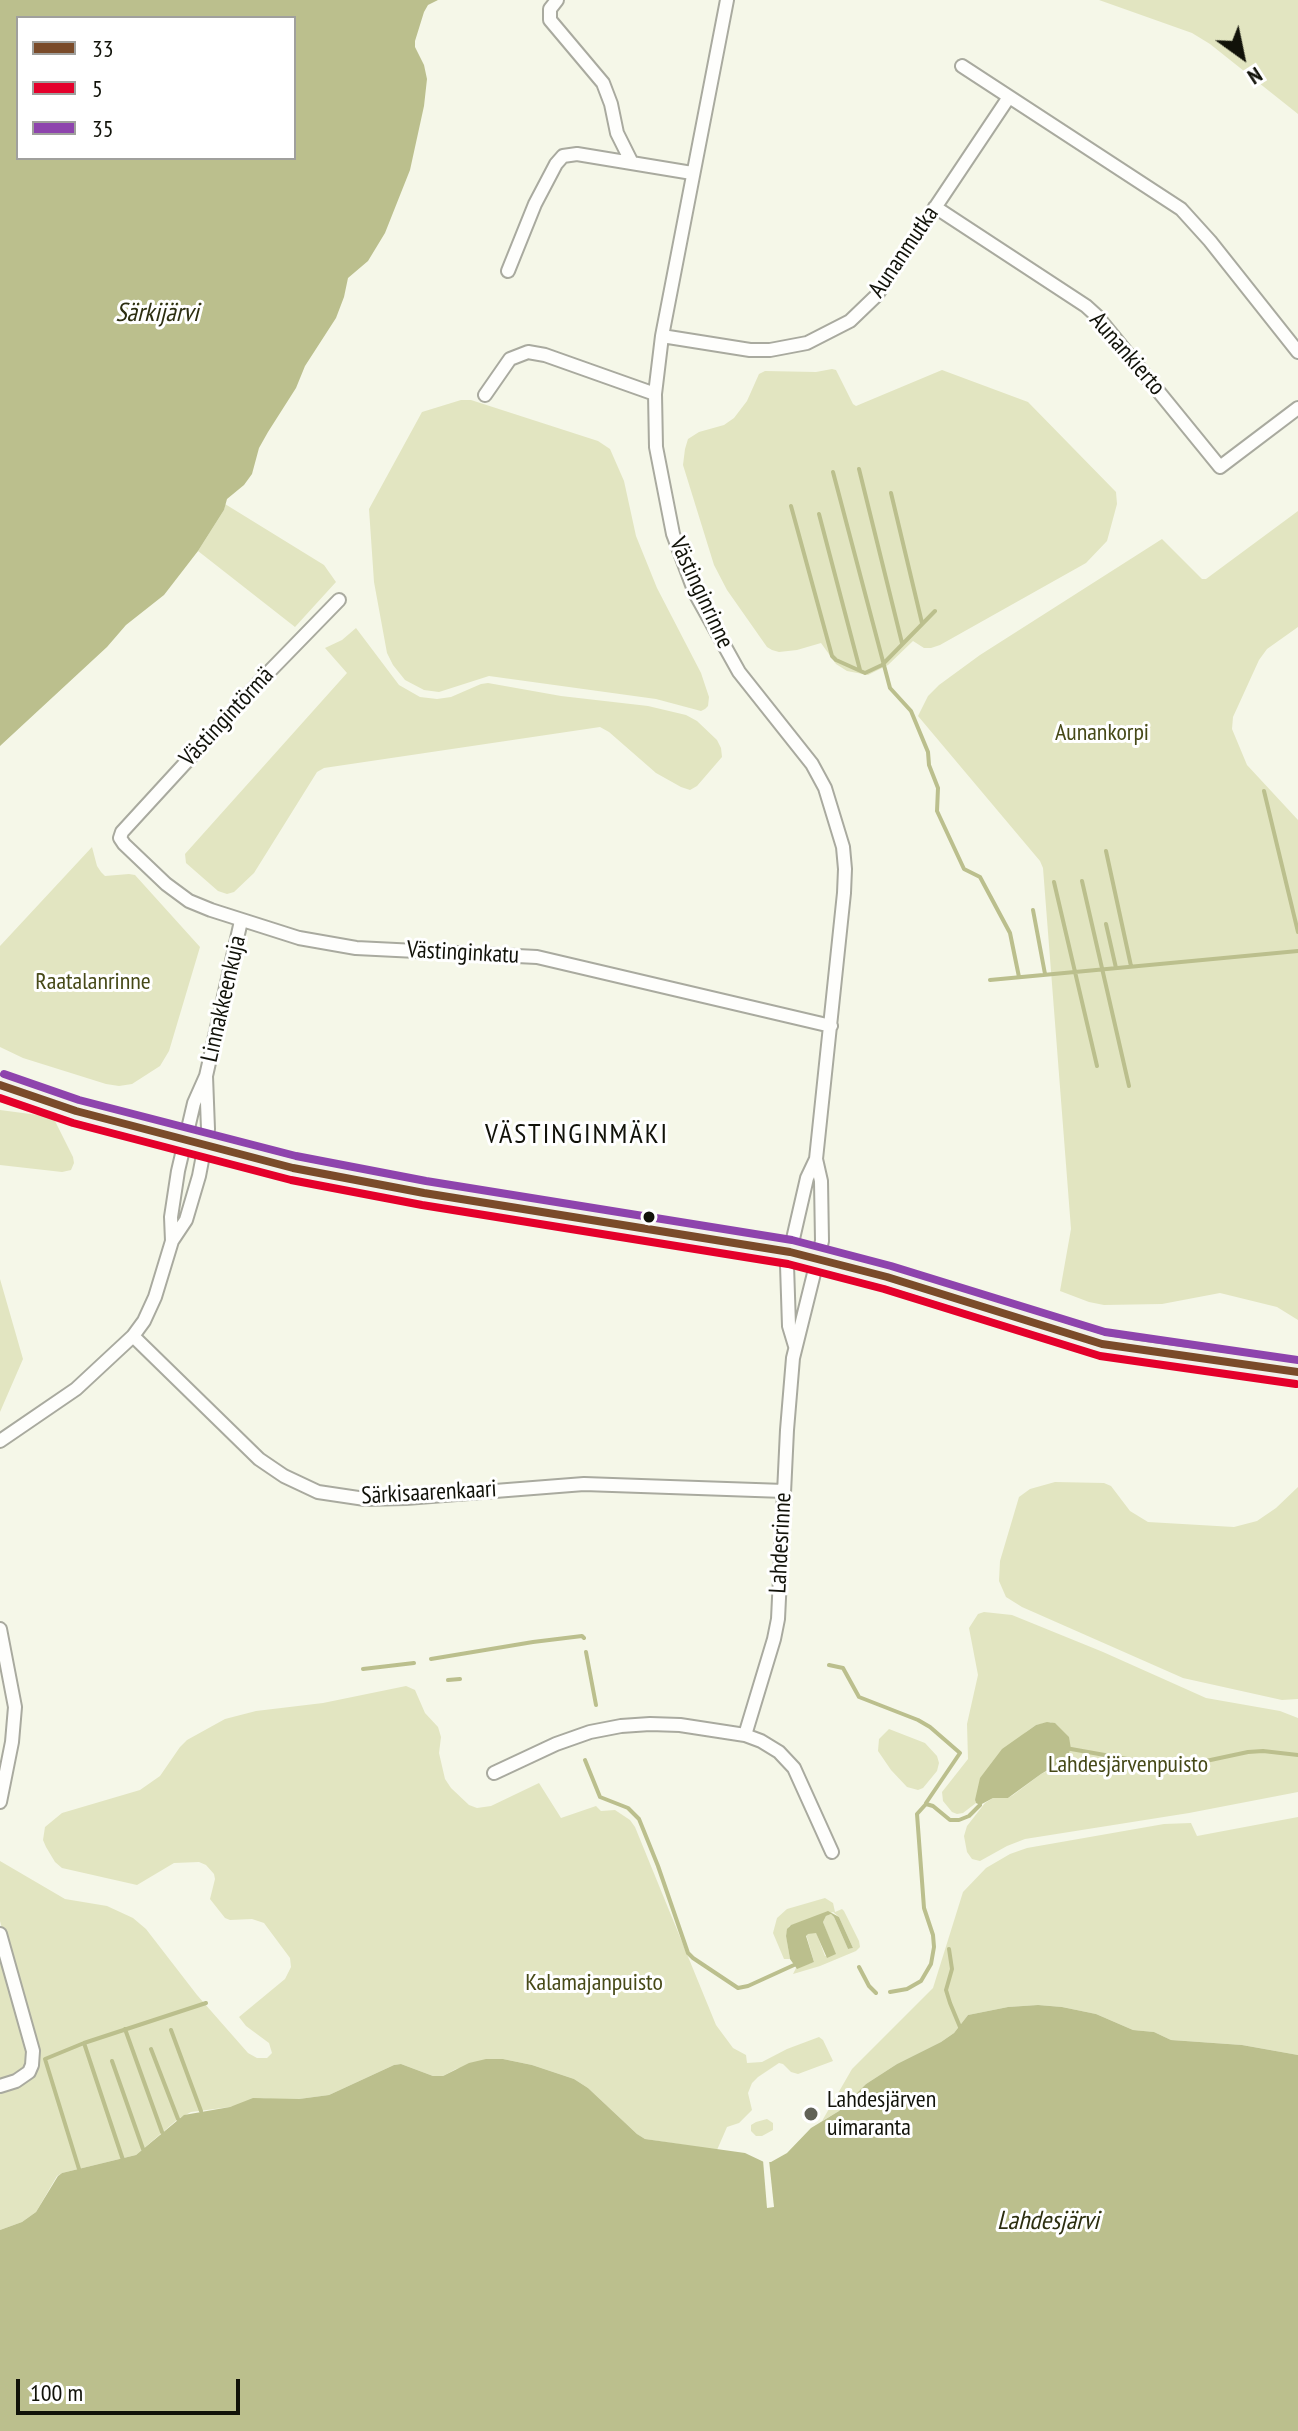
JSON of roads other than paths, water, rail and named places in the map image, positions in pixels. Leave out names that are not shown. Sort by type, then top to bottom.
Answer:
[{"type":"main road","points":[[0,1085],[37,1099],[206,1147],[293,1168],[424,1193],[790,1252],[902,1281],[1102,1344],[1298,1372]]},
{"type":"street","points":[[557,0],[550,9],[550,20],[603,83],[617,133],[632,163]]},
{"type":"street","name":"Västinginrinne","points":[[727,0],[662,336],[655,394],[656,447],[673,534],[685,570],[739,672],[812,764],[825,788],[843,847],[844,893],[816,1159],[807,1178],[790,1252]]},
{"type":"street","points":[[962,66],[1181,209],[1298,352]]},
{"type":"street","name":"Aunanmutka","points":[[662,336],[750,350],[790,348],[827,334],[850,321],[876,296],[1009,97]]},
{"type":"street","points":[[508,271],[535,204],[559,160],[572,154],[692,173]]},
{"type":"street","name":"Aunankierto","points":[[935,207],[1097,316],[1220,467],[1298,408]]},
{"type":"street","points":[[485,395],[510,359],[528,352],[545,355],[655,394]]},
{"type":"street","name":"Västingintörmä","points":[[120,838],[122,832],[256,686],[339,600]]},
{"type":"street","name":"Västinginkatu","points":[[120,838],[178,894],[241,921],[299,938],[356,948],[537,957],[831,1026]]},
{"type":"street","name":"Linnakkeenkuja","points":[[172,1241],[171,1217],[194,1103],[206,1076],[241,921]]},
{"type":"street","name":"Linnakkeenkuja","points":[[172,1241],[186,1220],[206,1147],[206,1076]]},
{"type":"street","name":"Västinginrinne","points":[[816,1159],[821,1181],[822,1235],[818,1259]]},
{"type":"street","points":[[0,1441],[76,1389],[133,1336],[151,1306],[172,1241]]},
{"type":"street","name":"Lahdesrinne","points":[[790,1252],[787,1304],[795,1346]]},
{"type":"street","name":"Lahdesrinne","points":[[745,1735],[778,1619],[787,1430],[795,1346],[818,1259]]},
{"type":"street","name":"Särkisaarenkaari","points":[[133,1336],[259,1459],[284,1476],[318,1492],[365,1499],[406,1498],[584,1484],[784,1491]]},
{"type":"street","points":[[0,1629],[15,1707],[12,1742],[0,1802]]},
{"type":"street","points":[[494,1773],[556,1744],[590,1732],[621,1726],[680,1725],[745,1735],[779,1752],[794,1768],[832,1852]]},
{"type":"street","points":[[0,1934],[33,2051],[29,2072],[16,2081],[0,2086]]},
{"type":"water","name":"Särkijärvi","points":[[0,0],[438,0],[428,5],[424,12],[415,41],[427,79],[424,106],[410,170],[385,233],[368,261],[348,278],[336,318],[259,448],[252,474],[227,499],[224,510],[198,551],[164,595],[126,625],[107,647],[0,746]]},
{"type":"water","points":[[1055,1723],[1069,1737],[1071,1749],[1065,1760],[1008,1798],[993,1798],[980,1805],[976,1803],[980,1778],[1002,1749],[1036,1725]]},
{"type":"water","points":[[828,1911],[839,1917],[853,1948],[848,1949],[831,1914],[823,1922],[836,1954],[827,1958],[816,1933],[808,1934],[814,1962],[797,1969],[790,1959],[787,1929]]},
{"type":"water","name":"Lahdesjärvi","points":[[1038,2005],[1096,2014],[1133,2030],[1154,2032],[1171,2040],[1242,2045],[1298,2055],[1298,2431],[0,2431],[0,2230],[22,2222],[36,2212],[62,2173],[136,2155],[184,2115],[230,2107],[253,2098],[299,2099],[329,2095],[394,2065],[401,2064],[433,2076],[443,2076],[469,2063],[503,2059],[574,2079],[645,2139],[745,2153],[771,2162],[787,2153],[811,2128],[839,2111],[866,2084],[954,2033],[968,2015]]},
{"type":"waterway","points":[[859,469],[902,643]]},
{"type":"waterway","points":[[833,472],[890,688],[911,711],[928,752],[929,765],[938,788],[937,811],[964,869],[980,877],[1010,933],[1019,977]]},
{"type":"waterway","points":[[891,493],[922,623]]},
{"type":"waterway","points":[[791,506],[832,656],[836,660],[865,673],[882,665],[935,611]]},
{"type":"waterway","points":[[819,514],[860,670]]},
{"type":"waterway","points":[[1264,791],[1298,932]]},
{"type":"waterway","points":[[1106,851],[1131,966]]},
{"type":"waterway","points":[[1082,881],[1129,1086]]},
{"type":"waterway","points":[[1054,882],[1097,1066]]},
{"type":"waterway","points":[[1033,910],[1045,974]]},
{"type":"waterway","points":[[1106,924],[1116,968]]},
{"type":"waterway","points":[[990,980],[1298,951]]},
{"type":"waterway","points":[[431,1659],[533,1642],[584,1638]]},
{"type":"waterway","points":[[586,1652],[596,1705]]},
{"type":"waterway","points":[[363,1669],[414,1663]]},
{"type":"waterway","points":[[829,1665],[843,1668],[859,1697],[918,1720],[960,1753],[926,1803]]},
{"type":"waterway","points":[[448,1680],[460,1679]]},
{"type":"waterway","points":[[1071,1749],[1144,1762],[1187,1765],[1248,1752],[1298,1755]]},
{"type":"waterway","points":[[585,1760],[600,1797],[628,1808],[639,1819],[688,1953],[693,1958],[738,1988],[794,1965]]},
{"type":"waterway","points":[[890,1992],[907,1989],[921,1981],[931,1964],[934,1947],[924,1908],[917,1814],[926,1804],[950,1820],[959,1820],[969,1816],[980,1805]]},
{"type":"waterway","points":[[949,1949],[952,1969],[946,1990],[960,2027]]},
{"type":"waterway","points":[[859,1967],[876,1993]]},
{"type":"waterway","points":[[79,2169],[45,2059],[206,2003]]},
{"type":"waterway","points":[[125,2029],[162,2132]]},
{"type":"waterway","points":[[171,2030],[201,2111]]},
{"type":"waterway","points":[[84,2043],[123,2160]]},
{"type":"waterway","points":[[151,2049],[178,2119]]},
{"type":"waterway","points":[[112,2061],[143,2149]]},
{"type":"place","name":"Lahdesjärven uimaranta","points":[[811,2114]]},
{"type":"district","name":"VÄSTINGINMÄKI","points":[[577,1135]]},
{"type":"park label","name":"Aunankorpi","points":[[1102,733]]},
{"type":"park label","name":"Raatalanrinne","points":[[93,982]]},
{"type":"park label","name":"Lahdesjärvenpuisto","points":[[1128,1765]]},
{"type":"park label","name":"Kalamajanpuisto","points":[[594,1983]]}]
